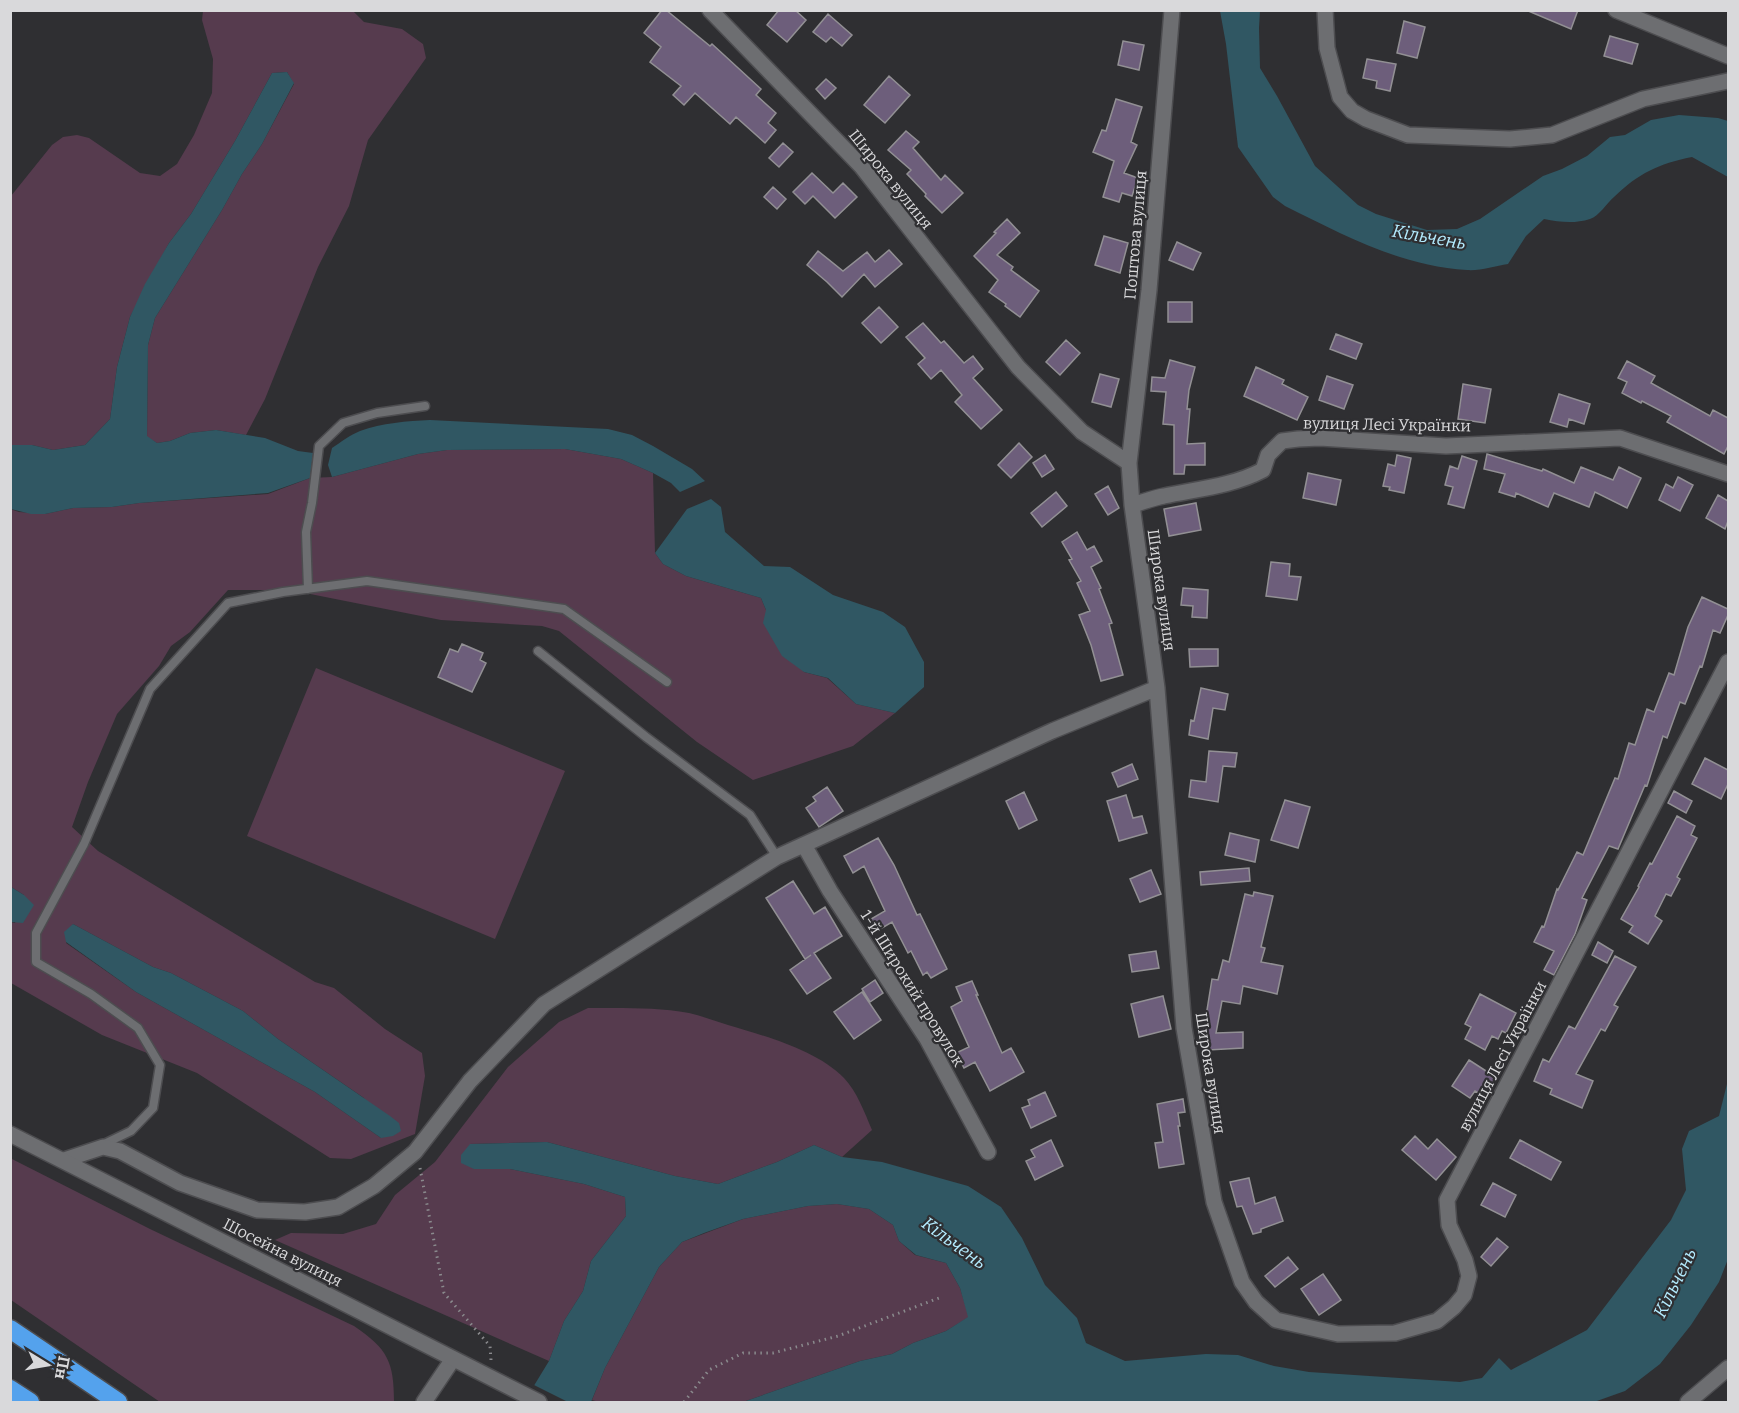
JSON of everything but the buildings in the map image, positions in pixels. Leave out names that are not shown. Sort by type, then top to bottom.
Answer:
[{"type":"highway","points":[[10,1329],[118,1402]]},
{"type":"highway","points":[[10,1389],[30,1402]]},
{"type":"street","name":"Широка вулиця","points":[[710,10],[861,166],[1018,367],[1082,432],[1129,463],[1132,505],[1157,687],[1184,1028],[1214,1202],[1242,1282],[1256,1302],[1276,1320]]},
{"type":"street","name":"Поштова вулиця","points":[[1129,463],[1149,290],[1172,10]]},
{"type":"street","points":[[1325,10],[1327,48],[1340,97],[1352,111],[1366,120],[1408,135],[1510,139],[1552,135],[1643,99],[1728,81]]},
{"type":"street","points":[[1616,10],[1728,57]]},
{"type":"street","name":"вулиця Лесі Українки","points":[[1132,505],[1162,496],[1250,477],[1263,470],[1268,455],[1282,441],[1320,438],[1446,446],[1620,438],[1728,474]]},
{"type":"street","name":"вулиця Лесі Українки","points":[[1276,1320],[1338,1334],[1395,1334],[1437,1321],[1464,1295],[1469,1276],[1465,1260],[1449,1225],[1448,1200],[1728,662]]},
{"type":"street","points":[[64,1160],[90,1150],[103,1148],[120,1151],[180,1183],[257,1210],[305,1212],[338,1207],[374,1185],[416,1149],[470,1081],[544,1004],[777,856],[1052,731],[1157,687]]},
{"type":"street","name":"1-й Широкий провулок","points":[[804,845],[830,891],[927,1039],[988,1152]]},
{"type":"street","name":"Шосейна вулиця","points":[[10,1134],[540,1402]]},
{"type":"street","points":[[424,1402],[453,1359]]},
{"type":"street","points":[[1688,1402],[1728,1368]]},
{"type":"lane","points":[[308,589],[306,532],[319,446],[343,423],[377,413],[425,406]]},
{"type":"lane","points":[[90,1150],[131,1131],[153,1108],[160,1065],[138,1028],[91,994],[36,962],[36,933],[84,844],[150,689],[228,603],[367,581],[564,609],[667,682]]},
{"type":"lane","points":[[538,651],[750,814],[777,856]]},
{"type":"path","points":[[416,1149],[444,1293],[490,1347],[491,1360]]},
{"type":"path","points":[[684,1402],[710,1370],[743,1353],[773,1353],[838,1336],[939,1298]]},
{"type":"shaded area","points":[[203,11],[353,11],[364,22],[402,29],[423,44],[426,58],[368,140],[349,206],[318,267],[265,399],[246,435],[216,430],[190,433],[170,441],[157,443],[147,437],[148,345],[155,318],[262,144],[294,84],[287,72],[272,73],[191,214],[169,243],[130,317],[117,367],[110,419],[85,445],[53,450],[32,445],[11,445],[11,196],[52,145],[63,137],[77,135],[89,138],[140,173],[160,176],[177,164],[194,135],[212,93],[213,59],[202,20]]},
{"type":"shaded area","points":[[565,449],[621,459],[653,473],[655,553],[663,564],[686,576],[761,598],[804,672],[827,678],[856,704],[895,713],[853,746],[753,780],[697,742],[559,631],[542,626],[441,620],[290,590],[228,590],[190,632],[171,646],[159,666],[117,714],[72,827],[98,851],[315,982],[334,988],[385,1029],[422,1053],[425,1076],[415,1134],[351,1159],[330,1158],[197,1073],[102,1035],[11,983],[11,922],[15,923],[24,895],[11,887],[10,509],[45,514],[73,508],[268,494],[310,478],[332,477],[418,454],[447,450]],"holes":[[[73,924],[153,967],[171,973],[243,1011],[278,1039],[364,1098],[381,1138],[315,1092],[136,992],[66,943]]]},
{"type":"shaded area","points":[[316,668],[565,771],[495,939],[247,836]]},
{"type":"shaded area","points":[[588,1008],[652,1009],[689,1013],[790,1045],[820,1059],[849,1083],[872,1130],[842,1157],[814,1145],[777,1162],[718,1184],[675,1176],[547,1142],[470,1144],[474,1169],[510,1169],[584,1184],[625,1197],[626,1216],[591,1261],[583,1291],[564,1321],[549,1361],[275,1240],[291,1233],[343,1234],[376,1224],[395,1195],[435,1162],[508,1067],[559,1022]]},
{"type":"shaded area","points":[[10,1158],[150,1229],[354,1326],[375,1342],[387,1358],[393,1376],[394,1402],[160,1402],[11,1300]]},
{"type":"shaded area","points":[[837,1204],[869,1209],[893,1225],[899,1241],[915,1255],[946,1263],[960,1288],[969,1317],[946,1331],[913,1343],[892,1354],[860,1361],[743,1402],[599,1402],[592,1400],[605,1368],[659,1267],[682,1242],[743,1219],[808,1206]]},
{"type":"water","name":"Кільчень","points":[[1220,11],[1260,11],[1260,68],[1315,166],[1358,205],[1376,214],[1427,230],[1457,229],[1480,219],[1543,176],[1587,156],[1610,137],[1625,135],[1651,120],[1679,115],[1728,121],[1728,177],[1692,157],[1659,166],[1632,182],[1590,219],[1567,222],[1544,219],[1526,236],[1508,264],[1467,270],[1442,267],[1396,256],[1329,228],[1285,206],[1273,197],[1238,147]]},
{"type":"water","points":[[287,72],[294,83],[262,144],[155,318],[148,345],[147,436],[157,443],[170,441],[190,433],[216,430],[265,438],[298,451],[313,453],[310,478],[268,493],[112,507],[73,508],[45,514],[31,514],[11,509],[11,445],[32,445],[53,450],[85,445],[110,419],[117,367],[130,317],[145,284],[235,141],[272,73]]},
{"type":"water","points":[[430,420],[608,429],[632,435],[653,446],[692,469],[705,481],[680,492],[671,483],[621,459],[565,449],[447,450],[418,454],[332,477],[328,465],[332,448],[349,437],[377,426]]},
{"type":"water","points":[[711,499],[721,507],[725,532],[764,566],[790,567],[833,595],[883,612],[905,627],[924,662],[924,687],[895,713],[856,704],[828,678],[804,672],[782,656],[763,623],[766,610],[761,598],[686,576],[663,564],[655,553],[687,509]]},
{"type":"water","points":[[11,887],[34,905],[23,923],[11,922]]},
{"type":"water","points":[[73,924],[153,967],[171,973],[243,1011],[278,1039],[390,1116],[399,1123],[401,1131],[393,1136],[381,1138],[315,1092],[136,992],[66,942],[64,932]]},
{"type":"water","name":"Кільчень","points":[[1728,1080],[1728,1259],[1719,1282],[1691,1325],[1660,1364],[1625,1391],[1594,1402],[743,1402],[860,1361],[892,1354],[913,1343],[946,1331],[968,1317],[960,1288],[946,1263],[916,1255],[899,1241],[893,1225],[869,1209],[837,1204],[808,1206],[743,1219],[682,1242],[659,1267],[605,1368],[591,1402],[524,1402],[549,1361],[564,1321],[583,1291],[591,1261],[626,1216],[625,1197],[584,1184],[510,1169],[474,1169],[461,1163],[461,1155],[470,1144],[547,1142],[675,1176],[718,1184],[777,1162],[814,1145],[842,1157],[882,1162],[968,1186],[1001,1207],[1022,1238],[1045,1285],[1077,1318],[1086,1343],[1125,1361],[1206,1354],[1238,1355],[1274,1366],[1309,1372],[1460,1382],[1482,1378],[1499,1358],[1511,1370],[1587,1330],[1671,1220],[1686,1190],[1682,1149],[1689,1131],[1719,1116]]},
{"type":"pier","points":[[532,1384],[568,1402],[521,1402]]}]
